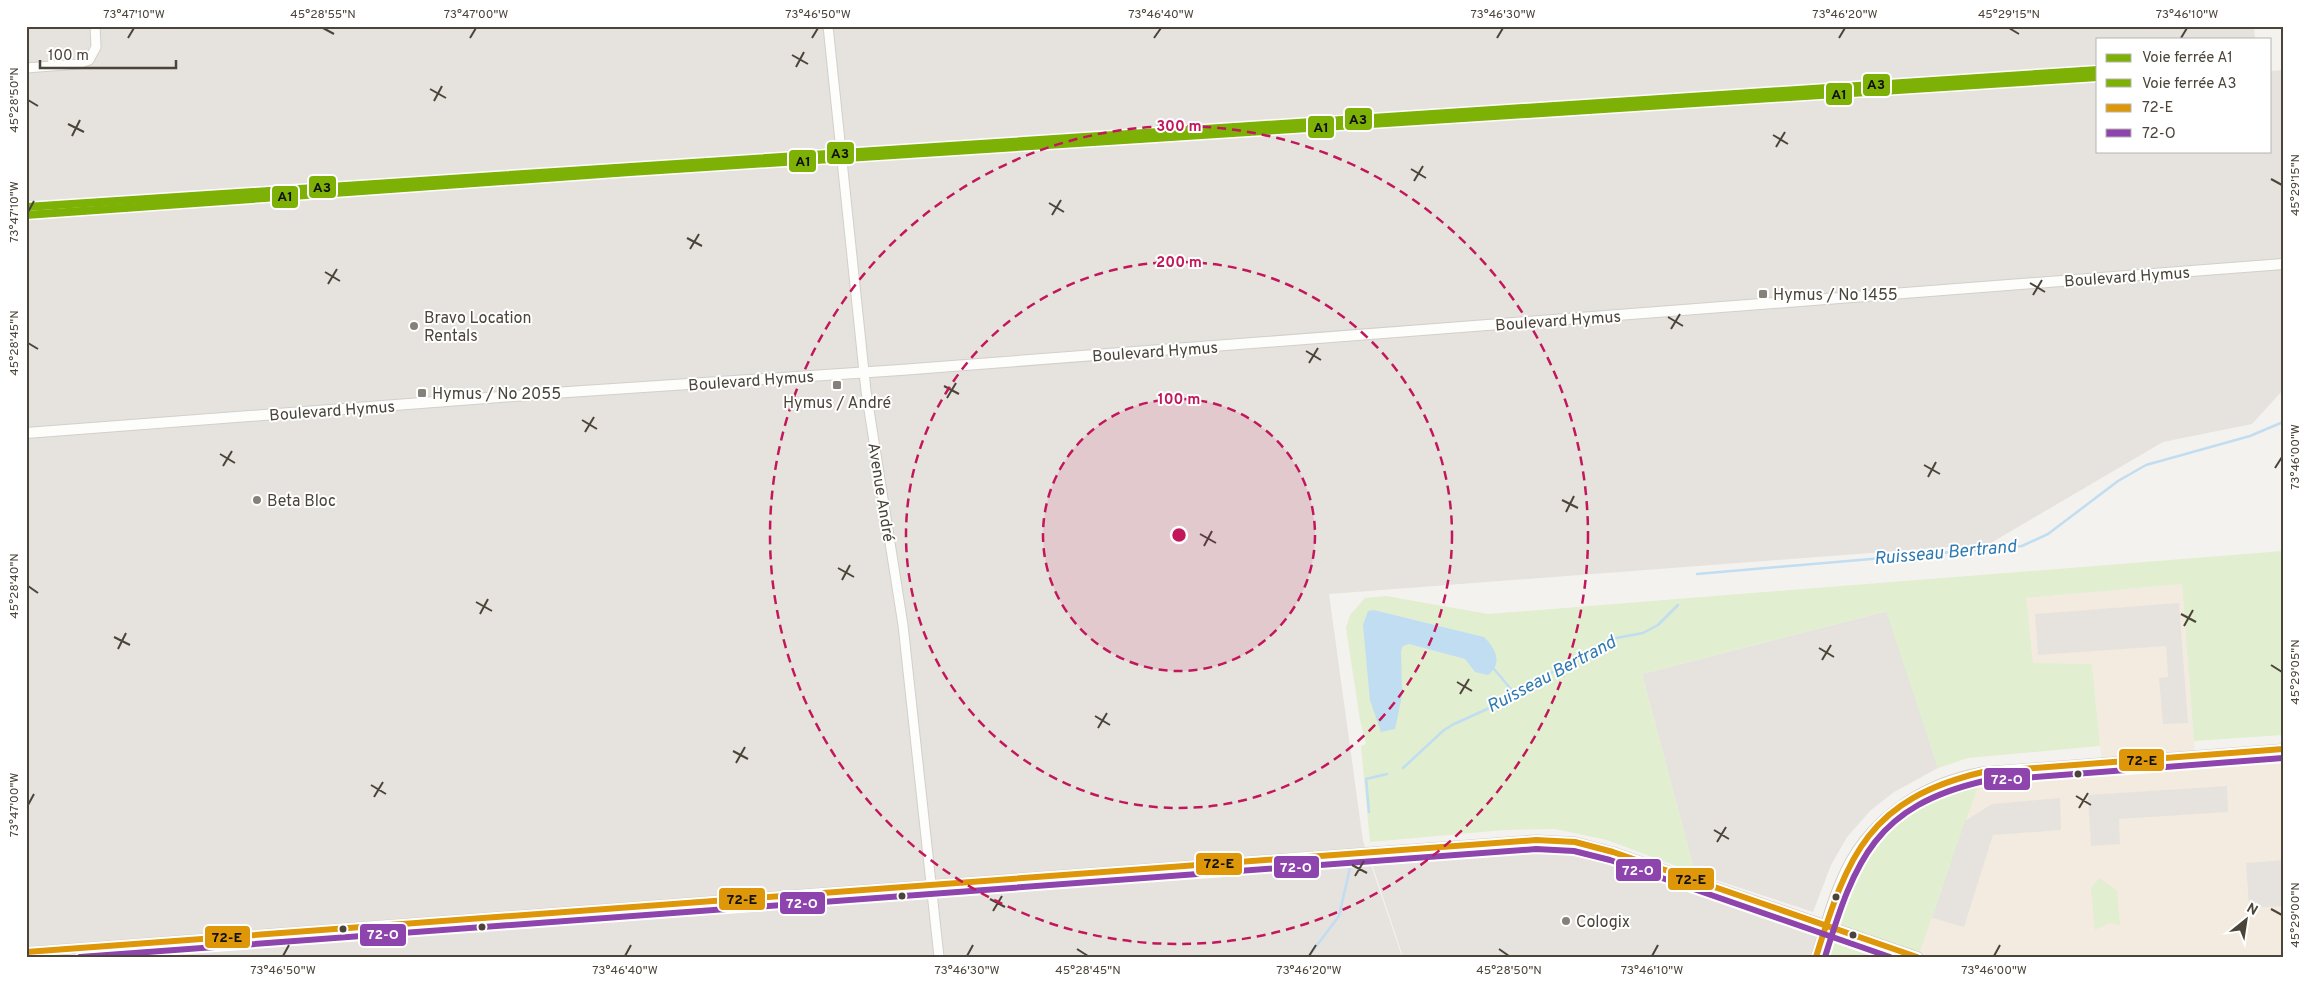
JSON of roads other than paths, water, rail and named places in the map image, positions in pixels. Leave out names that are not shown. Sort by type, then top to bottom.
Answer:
[{"type":"street","points":[[26,68],[78,64],[89,60],[96,47],[95,26]]},
{"type":"street","name":"Avenue André","points":[[828,26],[864,372],[903,625],[939,957]]},
{"type":"street","name":"Boulevard Hymus","points":[[26,433],[864,372],[2283,264]]},
{"type":"street","points":[[1816,957],[1841,880],[1859,847],[1878,825],[1903,804],[1939,783],[1983,772],[2283,750]]},
{"type":"street","points":[[26,952],[1536,840],[1575,842],[1613,852],[1918,957]]},
{"type":"water","points":[[1374,610],[1484,637],[1492,646],[1496,656],[1495,666],[1488,675],[1475,672],[1465,659],[1409,644],[1403,646],[1401,652],[1402,696],[1395,729],[1381,732],[1370,700],[1363,625],[1368,611]]},
{"type":"waterway","name":"Ruisseau Bertrand","points":[[1697,574],[2022,546],[2048,534],[2118,481],[2146,465],[2250,436],[2283,422]]},
{"type":"waterway","name":"Ruisseau Bertrand","points":[[1403,768],[1444,730],[1454,724],[1516,696],[1568,662],[1611,639],[1643,633],[1658,625],[1678,605]]},
{"type":"waterway","points":[[1494,669],[1516,695]]},
{"type":"waterway","name":"Ruisseau Bertrand","points":[[1369,812],[1366,779],[1387,774]]},
{"type":"waterway","name":"Ruisseau Bertrand","points":[[1308,957],[1339,916],[1350,868]]},
{"type":"rail line","name":"A3","points":[[26,207],[2096,70]]},
{"type":"rail line","name":"A1","points":[[26,215],[630,172],[2096,77]]},
{"type":"place","name":"Hymus / No 1455","points":[[1763,294]]},
{"type":"place","name":"Bravo Location Rentals","points":[[414,326]]},
{"type":"place","name":"Hymus / André","points":[[837,385]]},
{"type":"place","name":"Hymus / No 2055","points":[[422,393]]},
{"type":"place","name":"Beta Bloc","points":[[257,500]]},
{"type":"place","name":"Cologix","points":[[1566,921]]}]
